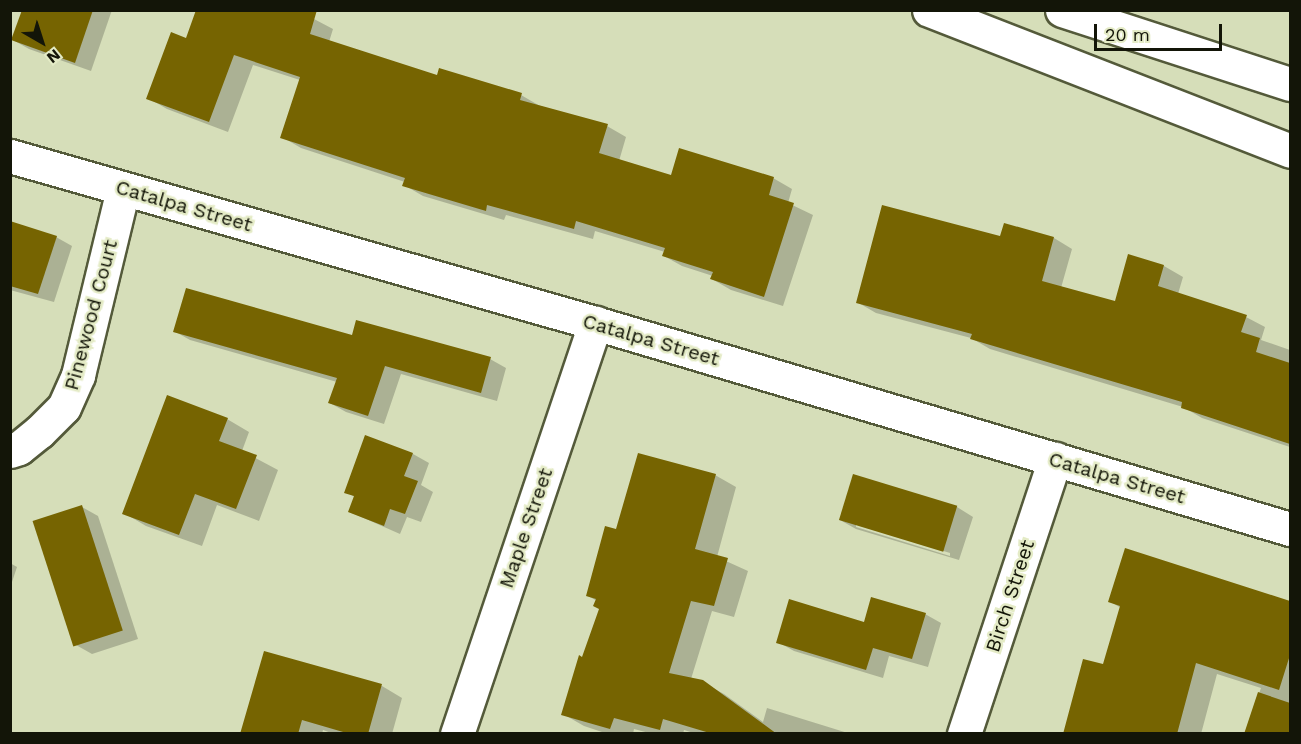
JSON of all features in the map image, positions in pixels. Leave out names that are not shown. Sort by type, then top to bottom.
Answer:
[{"type":"main road","points":[[929,10],[1290,151]]},
{"type":"main road","points":[[1062,10],[1290,84]]},
{"type":"main road","name":"Catalpa Street","points":[[10,156],[595,323],[1290,529]]},
{"type":"main road","name":"Pinewood Court","points":[[10,451],[19,448],[39,432],[64,407],[78,375],[123,189]]},
{"type":"main road","name":"Maple Street","points":[[457,734],[595,323]]},
{"type":"main road","name":"Birch Street","points":[[964,734],[1055,459]]},
{"type":"building","points":[[22,10],[93,10],[75,63],[11,40]]},
{"type":"building","points":[[196,10],[317,10],[310,34],[437,75],[439,68],[522,93],[520,100],[608,124],[599,153],[671,175],[679,148],[774,177],[769,195],[794,203],[764,297],[710,279],[713,272],[662,256],[665,248],[576,221],[574,229],[487,205],[486,211],[402,186],[405,178],[280,138],[300,77],[234,55],[209,122],[146,99],[171,32],[186,38]]},
{"type":"building","points":[[882,205],[1000,236],[1004,223],[1054,237],[1042,281],[1115,301],[1128,254],[1164,265],[1158,286],[1247,315],[1241,332],[1260,338],[1256,352],[1290,363],[1290,444],[1181,408],[1182,402],[970,339],[972,334],[856,303]]},
{"type":"building","points":[[10,221],[57,236],[38,294],[10,286]]},
{"type":"building","points":[[186,288],[352,335],[356,320],[491,357],[481,393],[385,366],[368,416],[328,403],[337,378],[173,332]]},
{"type":"building","points":[[167,395],[228,418],[219,441],[257,455],[236,509],[195,494],[179,535],[122,514]]},
{"type":"building","points":[[365,435],[413,453],[404,476],[418,481],[405,514],[390,509],[384,526],[348,512],[354,496],[344,493]]},
{"type":"building","points":[[638,453],[716,474],[695,549],[728,558],[714,606],[691,601],[669,673],[703,680],[777,734],[713,734],[663,719],[660,730],[614,718],[610,729],[561,715],[579,655],[582,657],[599,609],[593,606],[596,599],[586,596],[605,526],[616,529]]},
{"type":"building","points":[[853,474],[957,506],[943,552],[839,520]]},
{"type":"building","points":[[82,505],[123,631],[73,647],[33,521]]},
{"type":"building","points":[[1125,548],[1290,601],[1290,655],[1279,690],[1196,663],[1177,734],[1063,734],[1083,659],[1103,664],[1120,606],[1108,602]]},
{"type":"building","points":[[871,597],[926,613],[912,659],[873,648],[866,670],[776,643],[789,599],[864,622]]},
{"type":"building","points":[[264,651],[382,684],[368,734],[350,734],[302,720],[298,734],[240,734]]},
{"type":"building","points":[[1258,692],[1290,703],[1290,734],[1244,734]]}]
